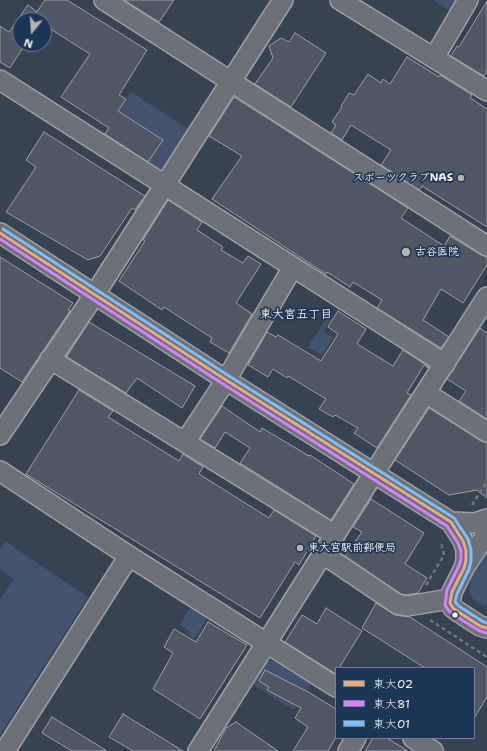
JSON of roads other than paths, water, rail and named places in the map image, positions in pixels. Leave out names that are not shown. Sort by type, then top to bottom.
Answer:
[{"type":"street","points":[[104,0],[487,246]]},
{"type":"street","points":[[2,430],[95,294],[283,0]]},
{"type":"street","points":[[340,0],[487,91]]},
{"type":"street","points":[[434,58],[468,0]]},
{"type":"street","points":[[0,80],[445,364]]},
{"type":"street","points":[[0,233],[226,380],[451,522],[463,541],[466,550],[464,568]]},
{"type":"street","points":[[185,442],[226,380],[293,267]]},
{"type":"street","points":[[198,751],[426,392],[484,309]]},
{"type":"street","points":[[50,359],[336,535]]},
{"type":"street","points":[[426,392],[487,432]]},
{"type":"street","points":[[0,471],[129,556],[335,686]]},
{"type":"street","points":[[451,522],[475,523],[487,518]]},
{"type":"street","points":[[486,628],[453,608],[450,599],[454,586],[464,568],[487,533]]},
{"type":"street","points":[[323,554],[397,604],[407,606],[450,599]]},
{"type":"street","points":[[5,751],[129,556]]},
{"type":"street","points":[[348,751],[355,739]]},
{"type":"street","points":[[414,739],[432,751]]},
{"type":"place","name":"スポーツクラブNAS","points":[[461,178]]},
{"type":"place","name":"古谷医院","points":[[406,252]]},
{"type":"place","name":"東大宮駅前郵便局","points":[[300,548]]},
{"type":"district","name":"東大宮五丁目","points":[[296,315]]}]
